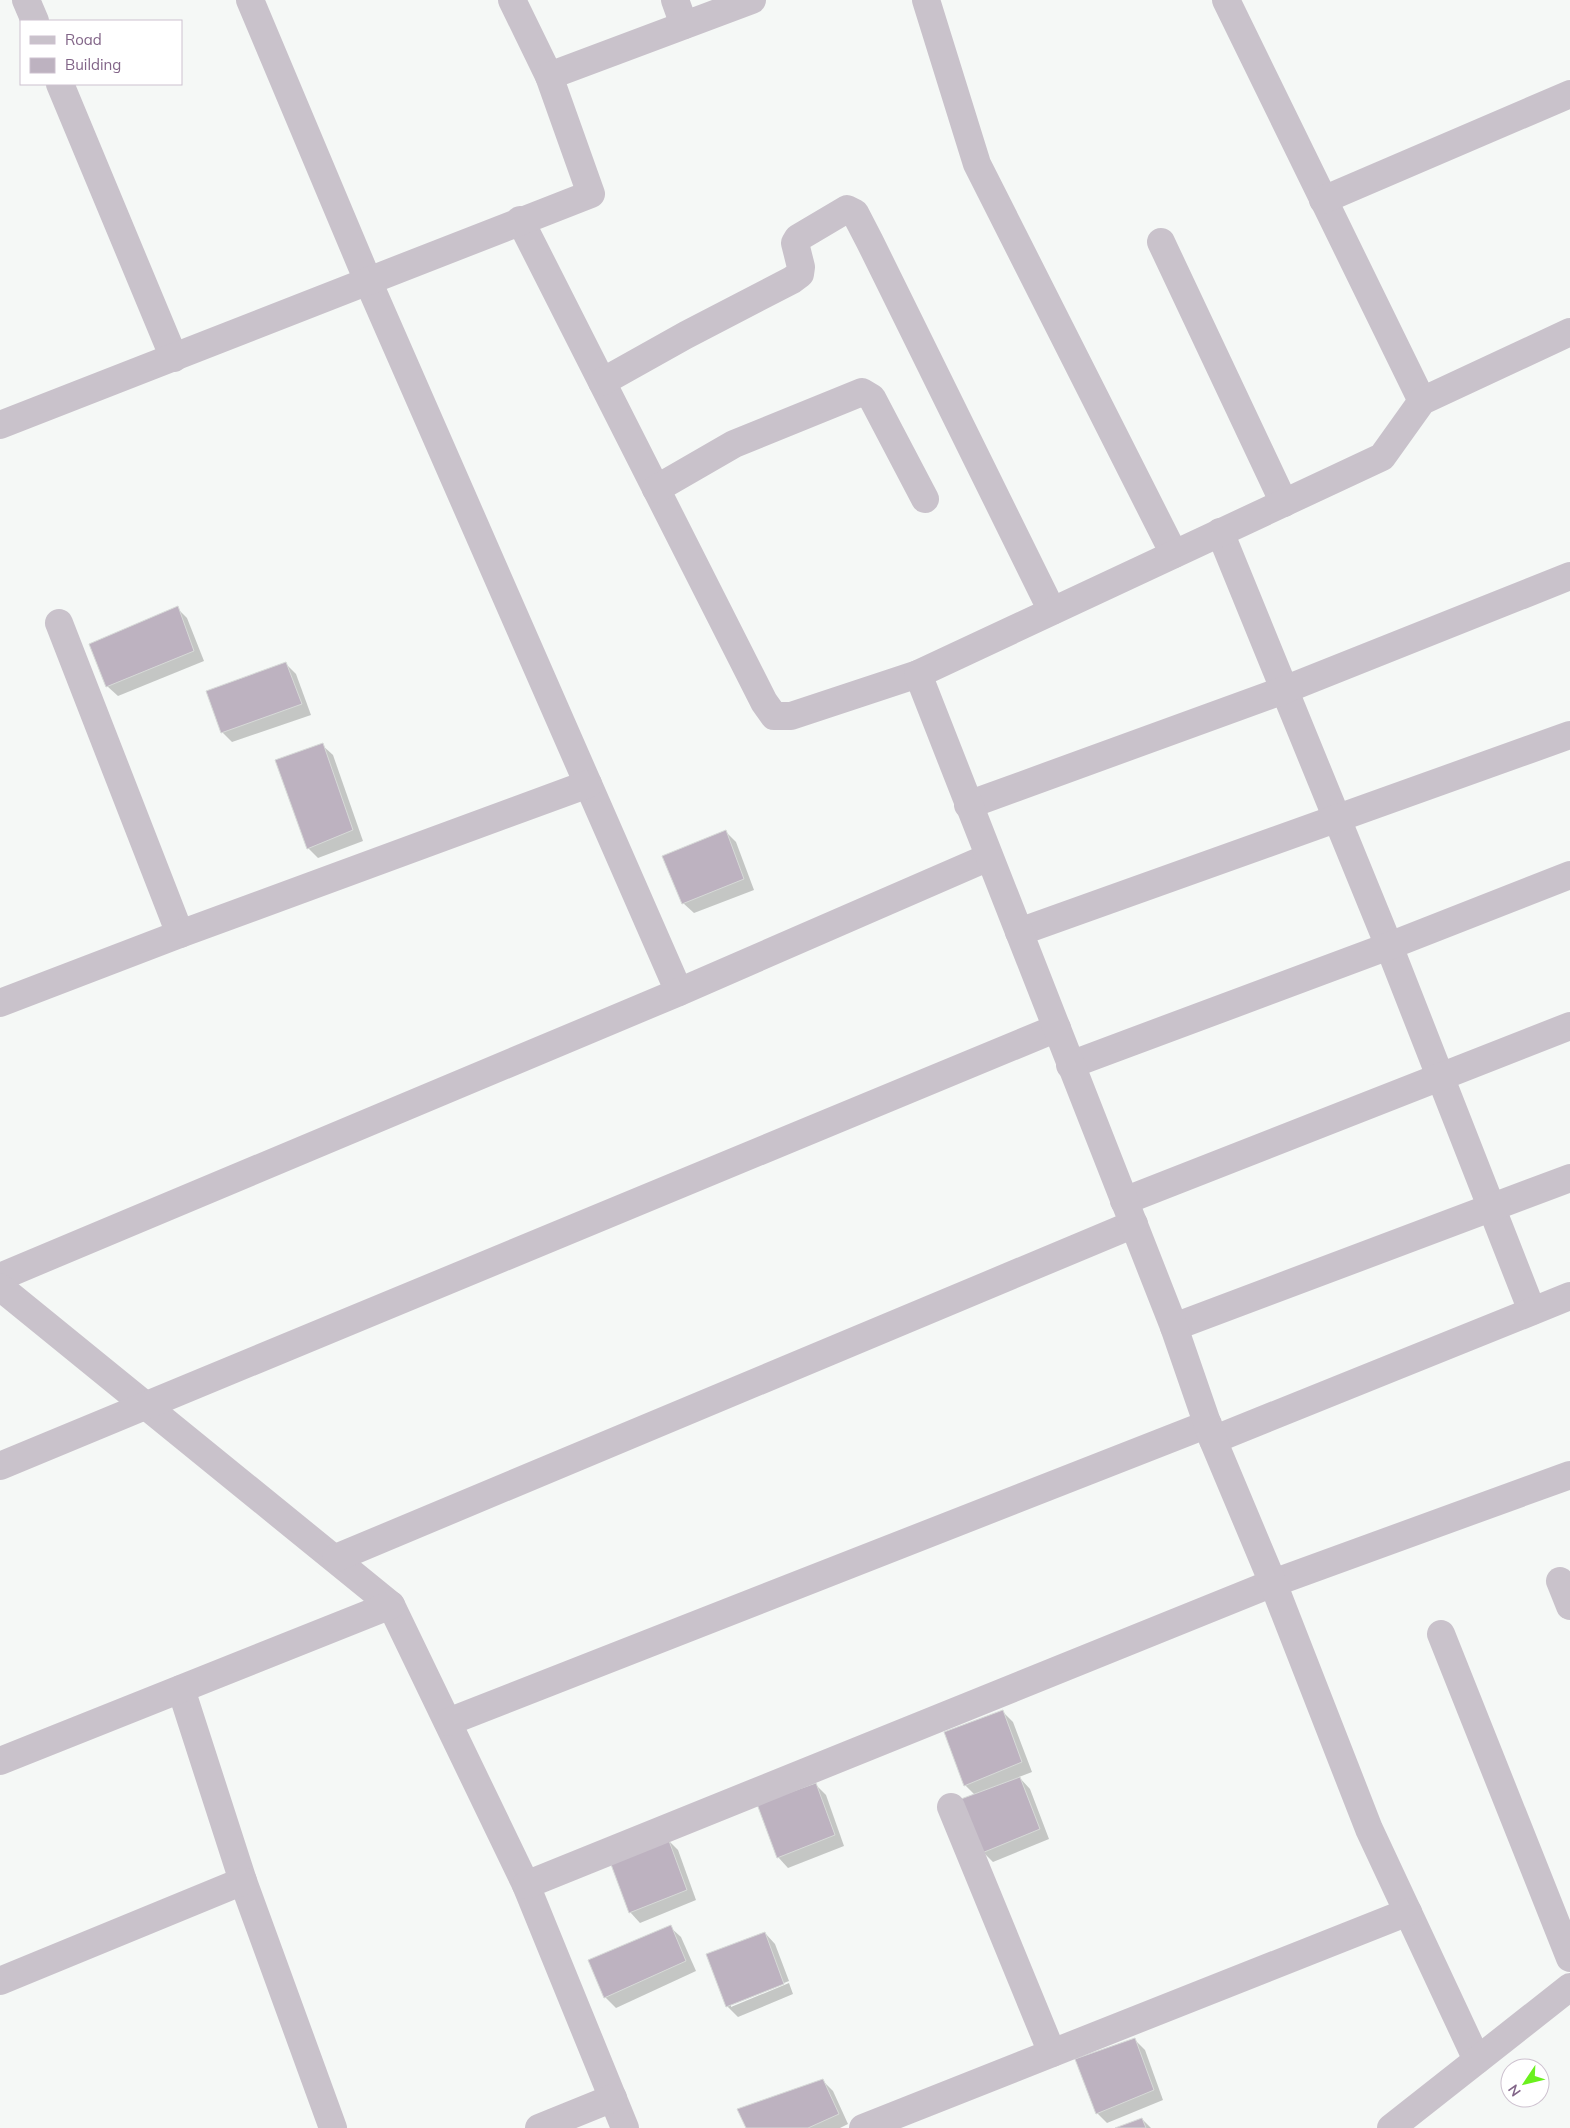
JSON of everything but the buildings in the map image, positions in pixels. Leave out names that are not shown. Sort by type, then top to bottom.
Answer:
[{"type":"street","points":[[26,0],[35,20]]},
{"type":"street","points":[[250,0],[368,281],[679,992]]},
{"type":"street","points":[[0,425],[520,220],[591,194],[548,76],[512,0]]},
{"type":"street","points":[[675,0],[684,25]]},
{"type":"street","points":[[548,76],[752,0]]},
{"type":"street","points":[[926,0],[977,164],[1174,554]]},
{"type":"street","points":[[1227,0],[1422,401]]},
{"type":"street","points":[[60,85],[174,358]]},
{"type":"street","points":[[1323,200],[1570,94]]},
{"type":"street","points":[[602,382],[686,335],[792,280],[800,274],[801,267],[795,243],[798,238],[847,209],[855,213],[1052,611]]},
{"type":"street","points":[[520,220],[764,702],[774,716],[791,716],[918,674],[1284,503],[1382,456],[1422,401],[1568,338]]},
{"type":"street","points":[[1161,242],[1284,503]]},
{"type":"street","points":[[656,490],[734,444],[862,392],[872,398],[925,499]]},
{"type":"street","points":[[1220,532],[1390,946],[1532,1311]]},
{"type":"street","points":[[968,805],[1284,690],[1570,576]]},
{"type":"street","points":[[59,623],[180,934]]},
{"type":"street","points":[[918,674],[1174,1327],[1210,1432],[1273,1583],[1369,1829],[1477,2060]]},
{"type":"street","points":[[1019,932],[1337,820],[1570,734]]},
{"type":"street","points":[[0,1003],[180,934],[588,784]]},
{"type":"street","points":[[0,1277],[679,992],[989,857]]},
{"type":"street","points":[[1070,1065],[1390,946],[1570,875]]},
{"type":"street","points":[[336,1558],[1440,1076],[1570,1026]]},
{"type":"street","points":[[0,1466],[1057,1028]]},
{"type":"street","points":[[1174,1327],[1570,1178]]},
{"type":"street","points":[[0,1287],[336,1558],[391,1605],[526,1885],[625,2128]]},
{"type":"street","points":[[448,1722],[1570,1296]]},
{"type":"street","points":[[526,1885],[1273,1583],[1570,1474]]},
{"type":"street","points":[[1560,1581],[1570,1606]]},
{"type":"street","points":[[0,1761],[391,1605]]},
{"type":"street","points":[[1441,1634],[1570,1958]]},
{"type":"street","points":[[181,1689],[243,1881],[332,2128]]},
{"type":"street","points":[[951,1807],[1052,2053]]},
{"type":"street","points":[[0,1981],[243,1881]]},
{"type":"street","points":[[863,2128],[1408,1912]]},
{"type":"street","points":[[1391,2128],[1477,2060],[1568,1994]]},
{"type":"street","points":[[539,2128],[612,2098]]}]
